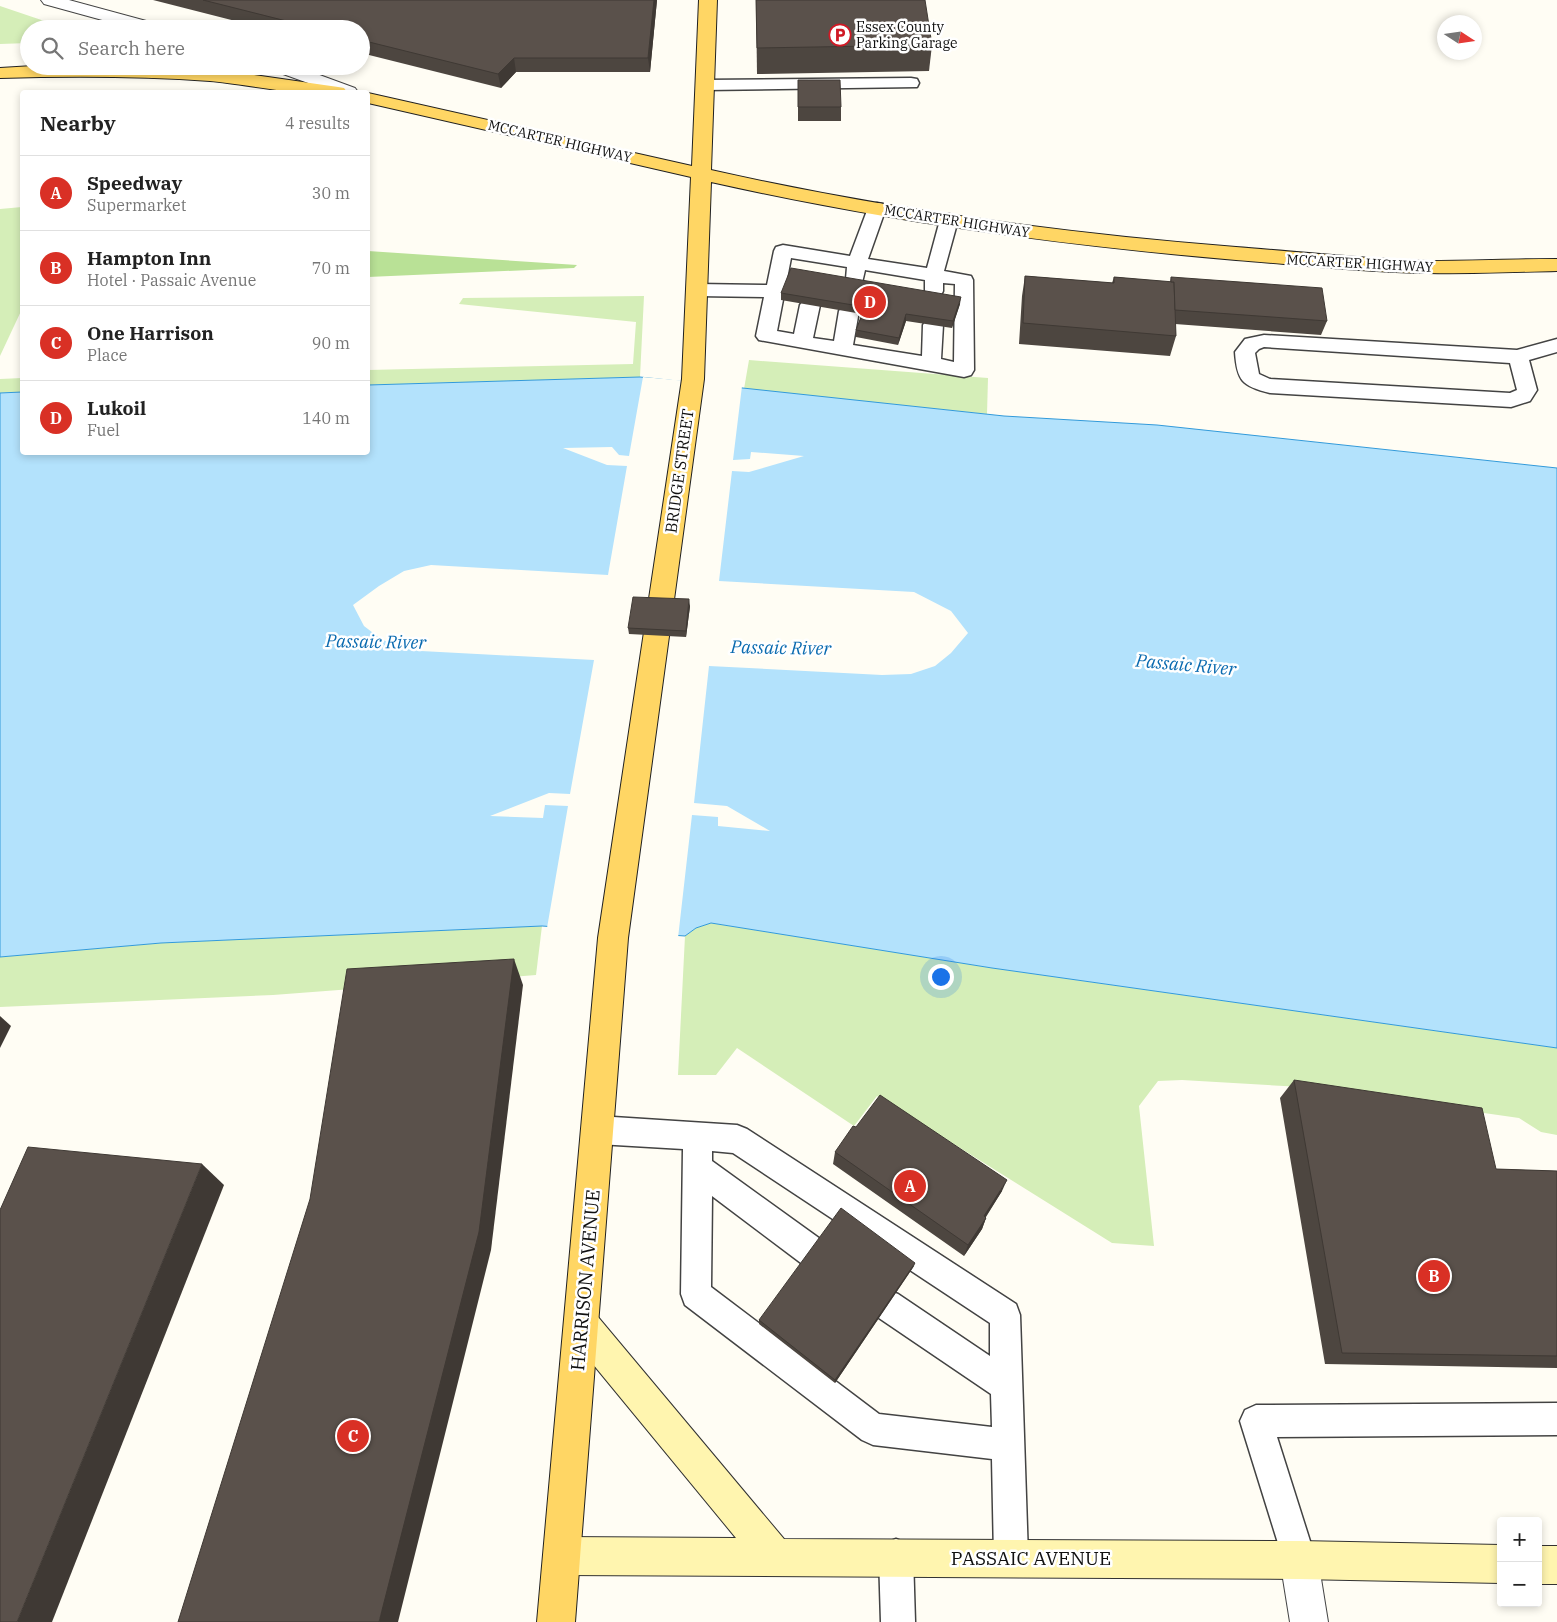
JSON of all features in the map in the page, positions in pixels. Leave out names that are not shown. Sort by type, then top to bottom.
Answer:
[{"type":"main road","name":"BRIDGE STREET","points":[[613,938],[692,379],[708,0]]},
{"type":"main road","points":[[0,74],[20,73]]},
{"type":"main road","points":[[190,75],[271,82],[325,90]]},
{"type":"main road","name":"MCCARTER HIGHWAY","points":[[370,98],[701,174],[877,208],[1097,241],[1309,261],[1430,267],[1556,266]]},
{"type":"main road","name":"HARRISON AVENUE","points":[[556,1622],[613,938]]},
{"type":"main road","points":[[581,1323],[774,1556]]},
{"type":"main road","name":"PASSAIC AVENUE","points":[[562,1556],[896,1556],[1497,1564]]},
{"type":"main road","points":[[1542,1565],[1557,1565]]},
{"type":"street","points":[[50,0],[122,20]]},
{"type":"street","points":[[303,75],[344,90]]},
{"type":"street","points":[[1299,1560],[1309,1622]]},
{"type":"lane","points":[[705,85],[911,83]]},
{"type":"lane","points":[[853,286],[857,263],[877,208]]},
{"type":"lane","points":[[934,299],[934,275],[949,220]]},
{"type":"lane","points":[[783,251],[818,264],[857,263],[964,280],[964,370],[766,336],[783,251]]},
{"type":"lane","points":[[697,290],[775,291]]},
{"type":"lane","points":[[802,342],[810,305]]},
{"type":"lane","points":[[843,349],[849,311]]},
{"type":"lane","points":[[932,364],[933,326]]},
{"type":"lane","points":[[1518,356],[1527,390],[1523,396],[1511,400],[1270,386],[1254,383],[1247,374],[1245,352],[1252,344],[1264,341],[1518,356],[1557,345]]},
{"type":"lane","points":[[598,1130],[737,1139],[1005,1316],[1011,1557]]},
{"type":"lane","points":[[698,1136],[696,1294],[873,1429],[1009,1445]]},
{"type":"lane","points":[[698,1168],[812,1252]]},
{"type":"lane","points":[[887,1305],[1007,1386]]},
{"type":"lane","points":[[1299,1560],[1256,1421],[1557,1419]]},
{"type":"lane","points":[[896,1556],[898,1622]]},
{"type":"green space","points":[[0,6],[41,20],[20,20],[20,43],[0,44]]},
{"type":"green space","points":[[20,207],[20,313],[0,356],[0,209]]},
{"type":"green space","points":[[370,251],[577,265],[574,268],[370,277]]},
{"type":"green space","points":[[644,296],[640,377],[370,385],[370,370],[633,364],[636,322],[459,304],[463,298]]},
{"type":"green space","points":[[749,360],[988,378],[987,414],[744,389]]},
{"type":"green space","points":[[20,378],[20,392],[0,393],[0,379]]},
{"type":"green space","points":[[711,923],[992,968],[1557,1048],[1557,1135],[1541,1132],[1519,1118],[1302,1087],[1182,1080],[1158,1081],[1139,1106],[1154,1246],[1112,1243],[877,1096],[854,1126],[737,1048],[716,1075],[678,1075],[685,936],[696,928]]},
{"type":"green space","points":[[542,926],[536,975],[273,995],[0,1007],[0,957],[161,943]]},
{"type":"water","name":"Passaic River","points":[[640,377],[1004,416],[1157,425],[1557,468],[1557,1048],[992,968],[711,923],[696,928],[685,936],[542,926],[161,943],[0,957],[0,393],[20,392],[20,455],[370,455],[370,385]]},
{"type":"pier","points":[[643,377],[742,386],[733,460],[750,459],[751,452],[804,456],[749,472],[732,471],[719,581],[914,592],[951,611],[968,633],[951,653],[935,666],[911,674],[882,675],[709,666],[694,803],[727,806],[770,831],[718,826],[718,817],[692,815],[678,938],[547,928],[568,806],[545,805],[543,818],[490,816],[549,793],[570,794],[594,660],[421,651],[401,648],[381,639],[364,626],[353,605],[404,571],[431,565],[608,575],[627,466],[607,465],[563,448],[612,447],[619,455],[629,456]]},
{"type":"building","points":[[203,0],[654,0],[648,58],[514,58],[498,74],[370,42],[370,20],[282,20]]},
{"type":"building","name":"Essex County Parking Garage","points":[[756,0],[925,0],[932,45],[757,48]]},
{"type":"building","points":[[798,80],[840,80],[841,107],[798,107]]},
{"type":"building","points":[[791,268],[961,297],[953,321],[906,314],[899,338],[856,330],[865,307],[781,293]]},
{"type":"building","points":[[1025,276],[1114,283],[1114,277],[1174,282],[1176,336],[1023,323]]},
{"type":"building","points":[[1171,277],[1322,288],[1327,321],[1175,310],[1174,282],[1171,282]]},
{"type":"building","points":[[633,597],[689,599],[686,631],[628,628]]},
{"type":"building","points":[[514,959],[479,1232],[379,1622],[178,1622],[310,1199],[347,969]]},
{"type":"building","points":[[1294,1080],[1482,1108],[1496,1169],[1557,1171],[1557,1356],[1342,1353]]},
{"type":"building","points":[[880,1095],[1007,1180],[984,1216],[986,1218],[968,1245],[835,1152],[853,1126],[856,1127]]},
{"type":"building","points":[[28,1147],[202,1164],[17,1622],[0,1622],[0,1210]]},
{"type":"building","points":[[841,1208],[915,1263],[835,1380],[759,1320]]},
{"type":"place","name":"Essex County Parking Garage","points":[[840,35]]},
{"type":"place","name":"Lukoil","points":[[870,302]]},
{"type":"place","name":"Speedway","points":[[910,1186]]},
{"type":"place","name":"Hampton Inn","points":[[1434,1276]]},
{"type":"place","name":"One Harrison","points":[[353,1436]]}]
